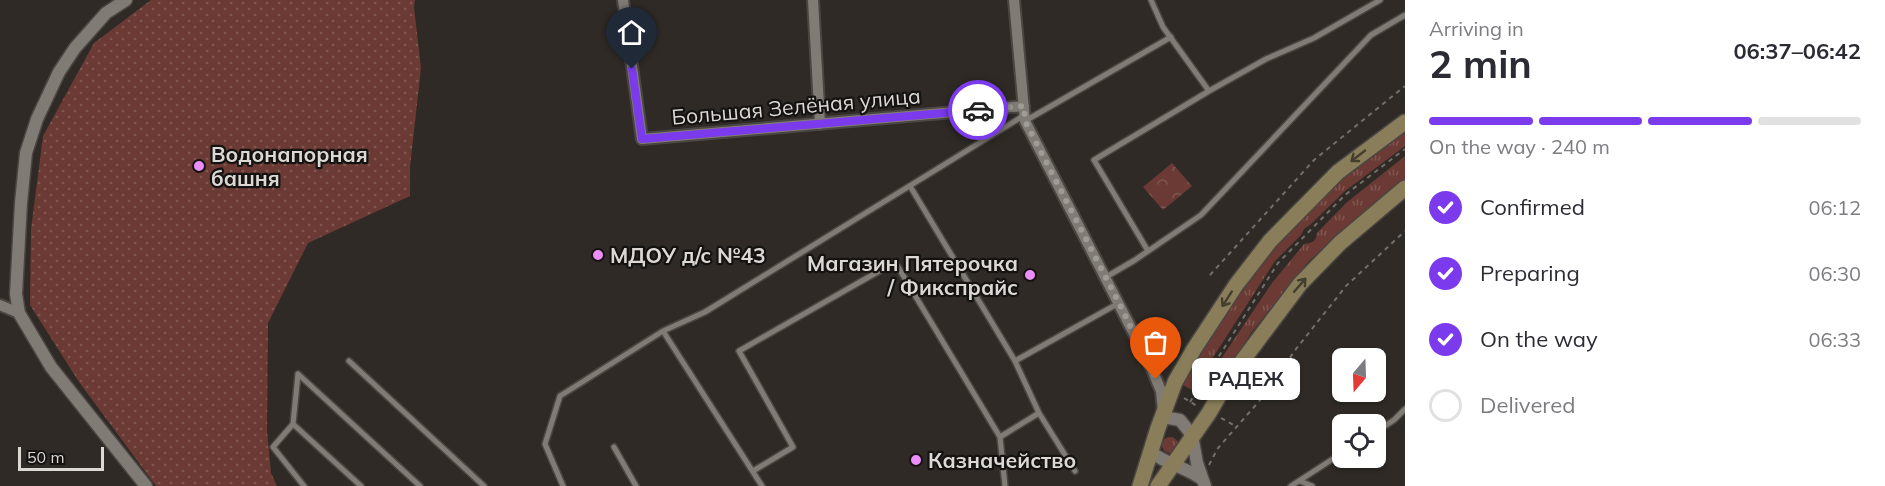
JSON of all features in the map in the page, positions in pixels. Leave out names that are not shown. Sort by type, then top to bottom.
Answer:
[{"type":"main road","points":[[1140,486],[1172,389],[1200,340],[1236,285],[1270,241],[1338,172],[1405,122]]},
{"type":"main road","points":[[1158,486],[1209,413],[1228,380],[1300,284],[1340,243],[1405,188]]},
{"type":"street","points":[[126,0],[106,13],[75,48],[59,72],[37,119],[26,153],[16,294],[19,313],[51,367],[146,486]]},
{"type":"street","name":"Большая Зелёная улица","points":[[623,0],[642,139],[820,124],[1025,114]]},
{"type":"street","points":[[813,0],[820,124]]},
{"type":"street","points":[[1014,0],[1025,114],[1151,367],[1161,391],[1163,417],[1180,420],[1192,435],[1197,463],[1204,483]]},
{"type":"street","points":[[0,304],[19,313]]},
{"type":"street","points":[[1150,451],[1158,458],[1187,469],[1204,483]]},
{"type":"lane","points":[[1151,0],[1164,27],[1209,91]]},
{"type":"lane","points":[[1148,251],[1094,160],[1266,59],[1314,38],[1380,0]]},
{"type":"lane","points":[[1106,277],[1202,216],[1371,35],[1405,15]]},
{"type":"lane","points":[[563,486],[546,444],[560,396],[663,331],[705,312],[1025,114],[1171,37]]},
{"type":"lane","points":[[910,186],[1015,361],[1039,413],[1075,471]]},
{"type":"lane","points":[[753,471],[793,447],[740,351],[895,262],[1000,437],[1005,486]]},
{"type":"lane","points":[[1015,361],[1119,303]]},
{"type":"lane","points":[[663,331],[762,486]]},
{"type":"lane","points":[[348,361],[484,486]]},
{"type":"lane","points":[[304,486],[273,447],[293,424],[298,374],[420,486]]},
{"type":"lane","points":[[1386,425],[1405,409]]},
{"type":"lane","points":[[1000,437],[1039,413]]},
{"type":"lane","points":[[293,424],[361,486]]},
{"type":"lane","points":[[614,447],[636,486]]},
{"type":"lane","points":[[1291,486],[1332,460]]},
{"type":"lane","points":[[1300,481],[1311,486]]},
{"type":"path","points":[[1210,275],[1314,160],[1405,86]]},
{"type":"path","points":[[1190,402],[1278,263],[1345,195],[1405,149]]},
{"type":"path","points":[[1208,468],[1218,448],[1262,398],[1296,349],[1346,286],[1405,231]]},
{"type":"path","points":[[1172,389],[1190,402],[1237,427]]},
{"type":"green space","points":[[151,0],[415,0],[421,68],[410,167],[410,196],[308,243],[268,323],[267,431],[271,473],[277,486],[156,486],[79,382],[30,305],[31,229],[43,136],[94,43]]},
{"type":"green space","points":[[1405,129],[1405,146],[1345,191],[1304,229],[1301,235],[1275,261],[1192,390],[1183,385],[1241,290],[1282,238],[1341,180]]},
{"type":"green space","points":[[1405,156],[1405,182],[1345,229],[1308,262],[1251,333],[1209,400],[1198,393],[1272,283],[1304,244],[1314,241],[1317,233],[1346,203]]},
{"type":"green space","points":[[1172,163],[1192,186],[1163,210],[1143,187]]},
{"type":"green space","points":[[1167,437],[1173,437],[1178,445],[1176,451],[1167,453],[1162,448],[1162,442]]},
{"type":"way so far","points":[[978,110],[1024,106],[1025,121],[1156,379]]},
{"type":"place","name":"Водонапорная башня","points":[[199,166]]},
{"type":"place","name":"МДОУ д/с №43","points":[[598,255]]},
{"type":"place","name":"Магазин Пятерочка / Фикспрайс","points":[[1030,275]]},
{"type":"place","name":"РАДЕЖ","points":[[1156,379]]},
{"type":"place","name":"Казначейство","points":[[916,460]]},
{"type":"route","points":[[632,69],[642,139],[978,110]]}]
